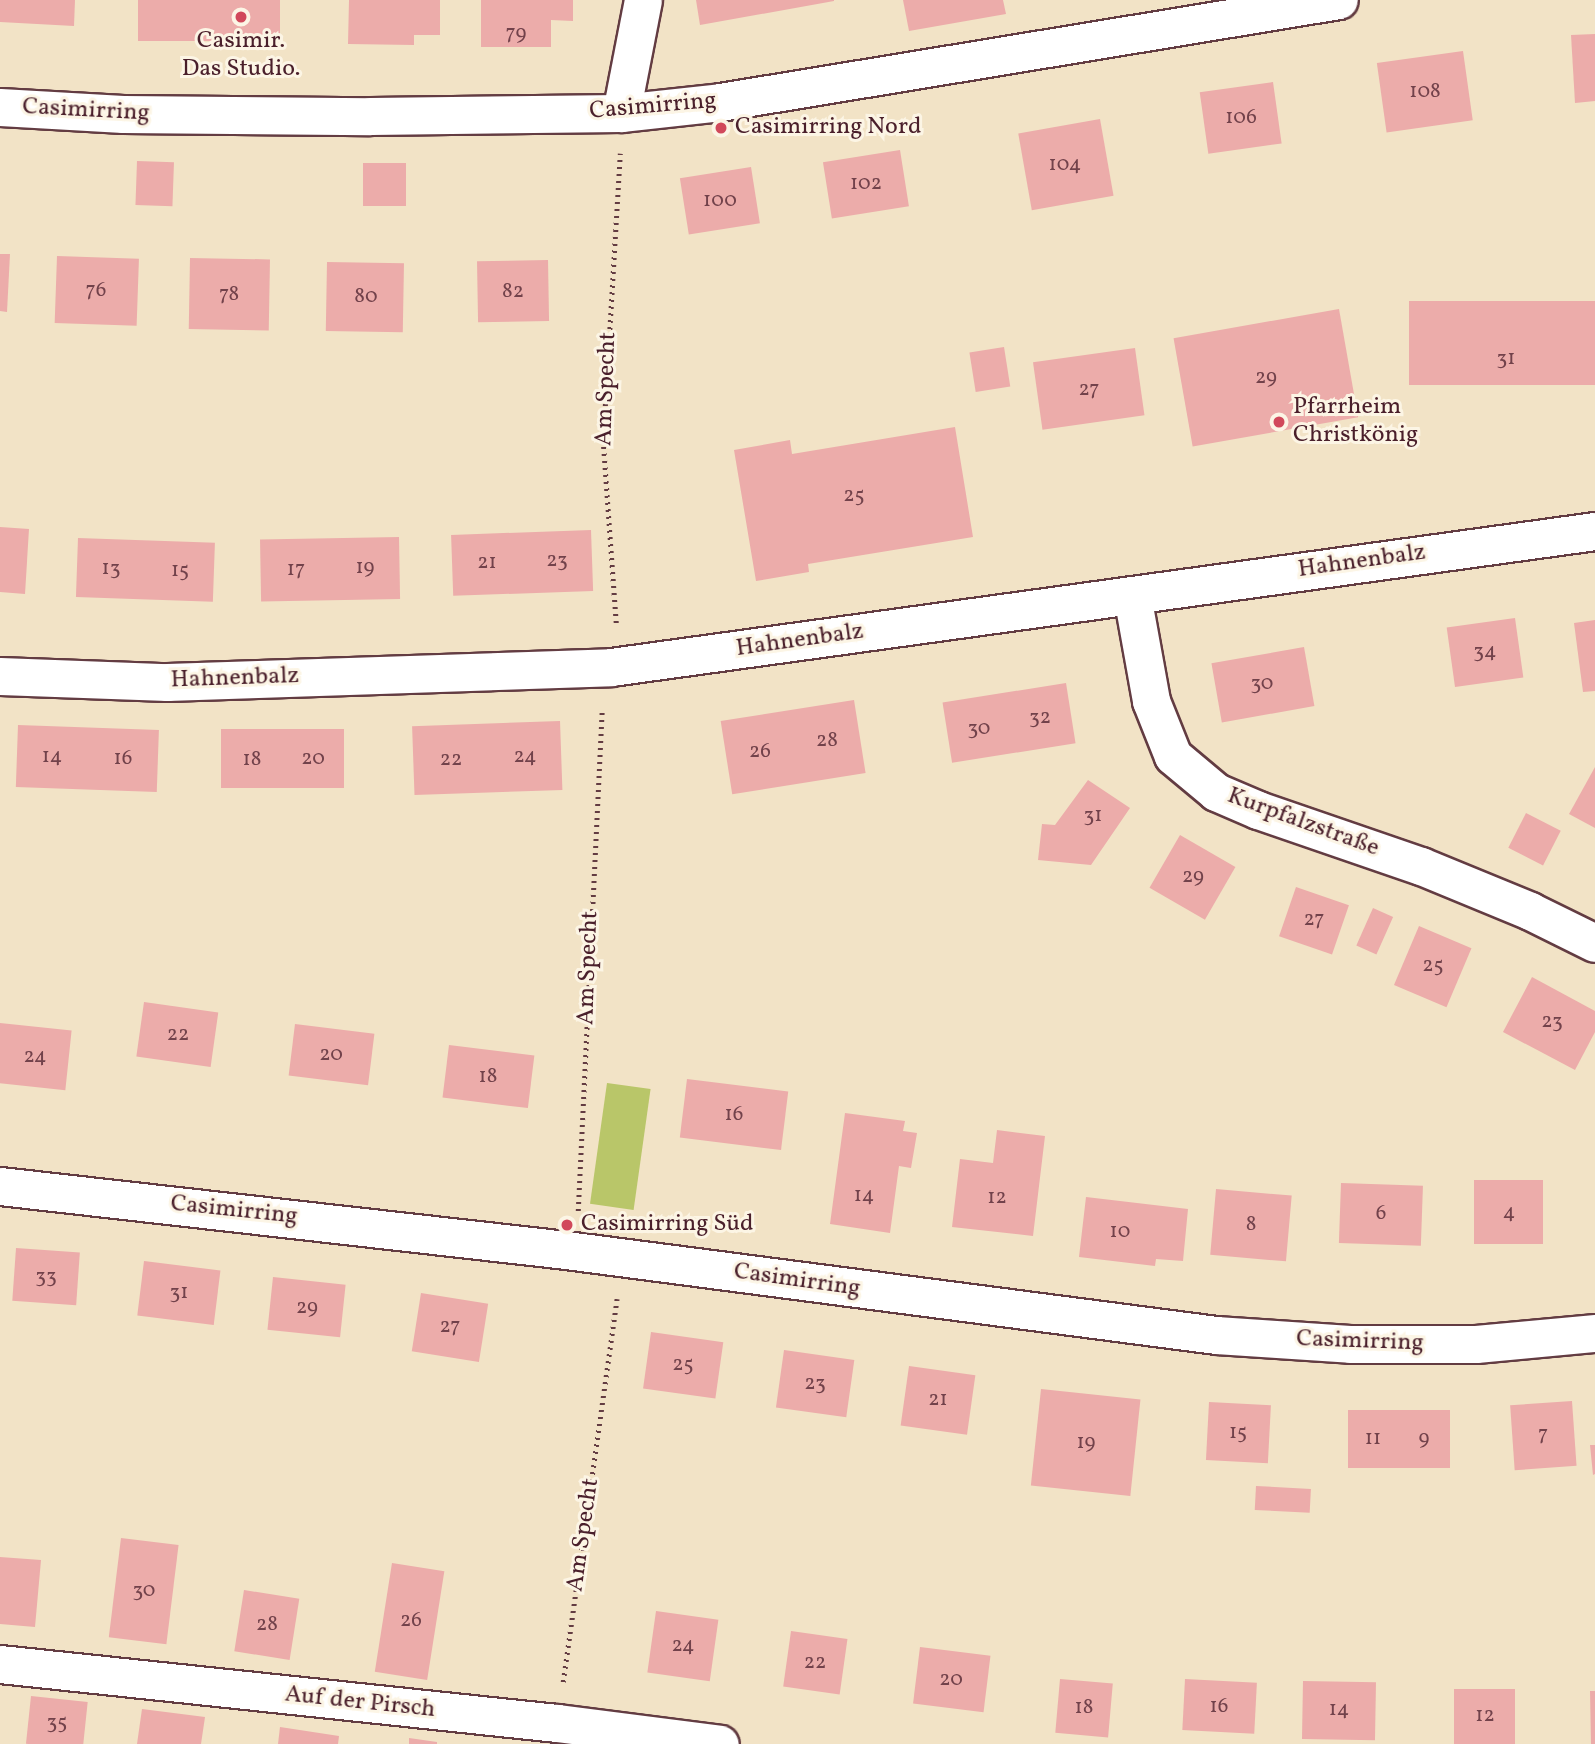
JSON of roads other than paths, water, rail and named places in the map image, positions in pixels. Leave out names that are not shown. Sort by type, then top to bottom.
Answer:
[{"type":"street","points":[[621,128],[643,0]]},
{"type":"street","name":"Casimirring","points":[[0,107],[123,114],[370,116],[621,128],[720,102],[1339,0]]},
{"type":"street","name":"Hahnenbalz","points":[[0,676],[167,682],[611,667],[1595,531]]},
{"type":"street","name":"Kurpfalzstraße","points":[[1132,595],[1151,701],[1172,756],[1216,792],[1258,810],[1421,866],[1530,911],[1595,943]]},
{"type":"street","name":"Casimirring","points":[[0,1186],[566,1250],[1216,1335],[1350,1344],[1451,1344],[1595,1333]]},
{"type":"street","name":"Auf der Pirsch","points":[[0,1664],[556,1723],[720,1744]]},
{"type":"place","name":"Casimir. Das Studio.","points":[[241,17]]},
{"type":"place","name":"Casimirring Nord","points":[[721,128]]},
{"type":"place","name":"Pfarrheim Christkönig","points":[[1279,422]]},
{"type":"place","name":"Casimirring Süd","points":[[567,1225]]}]
